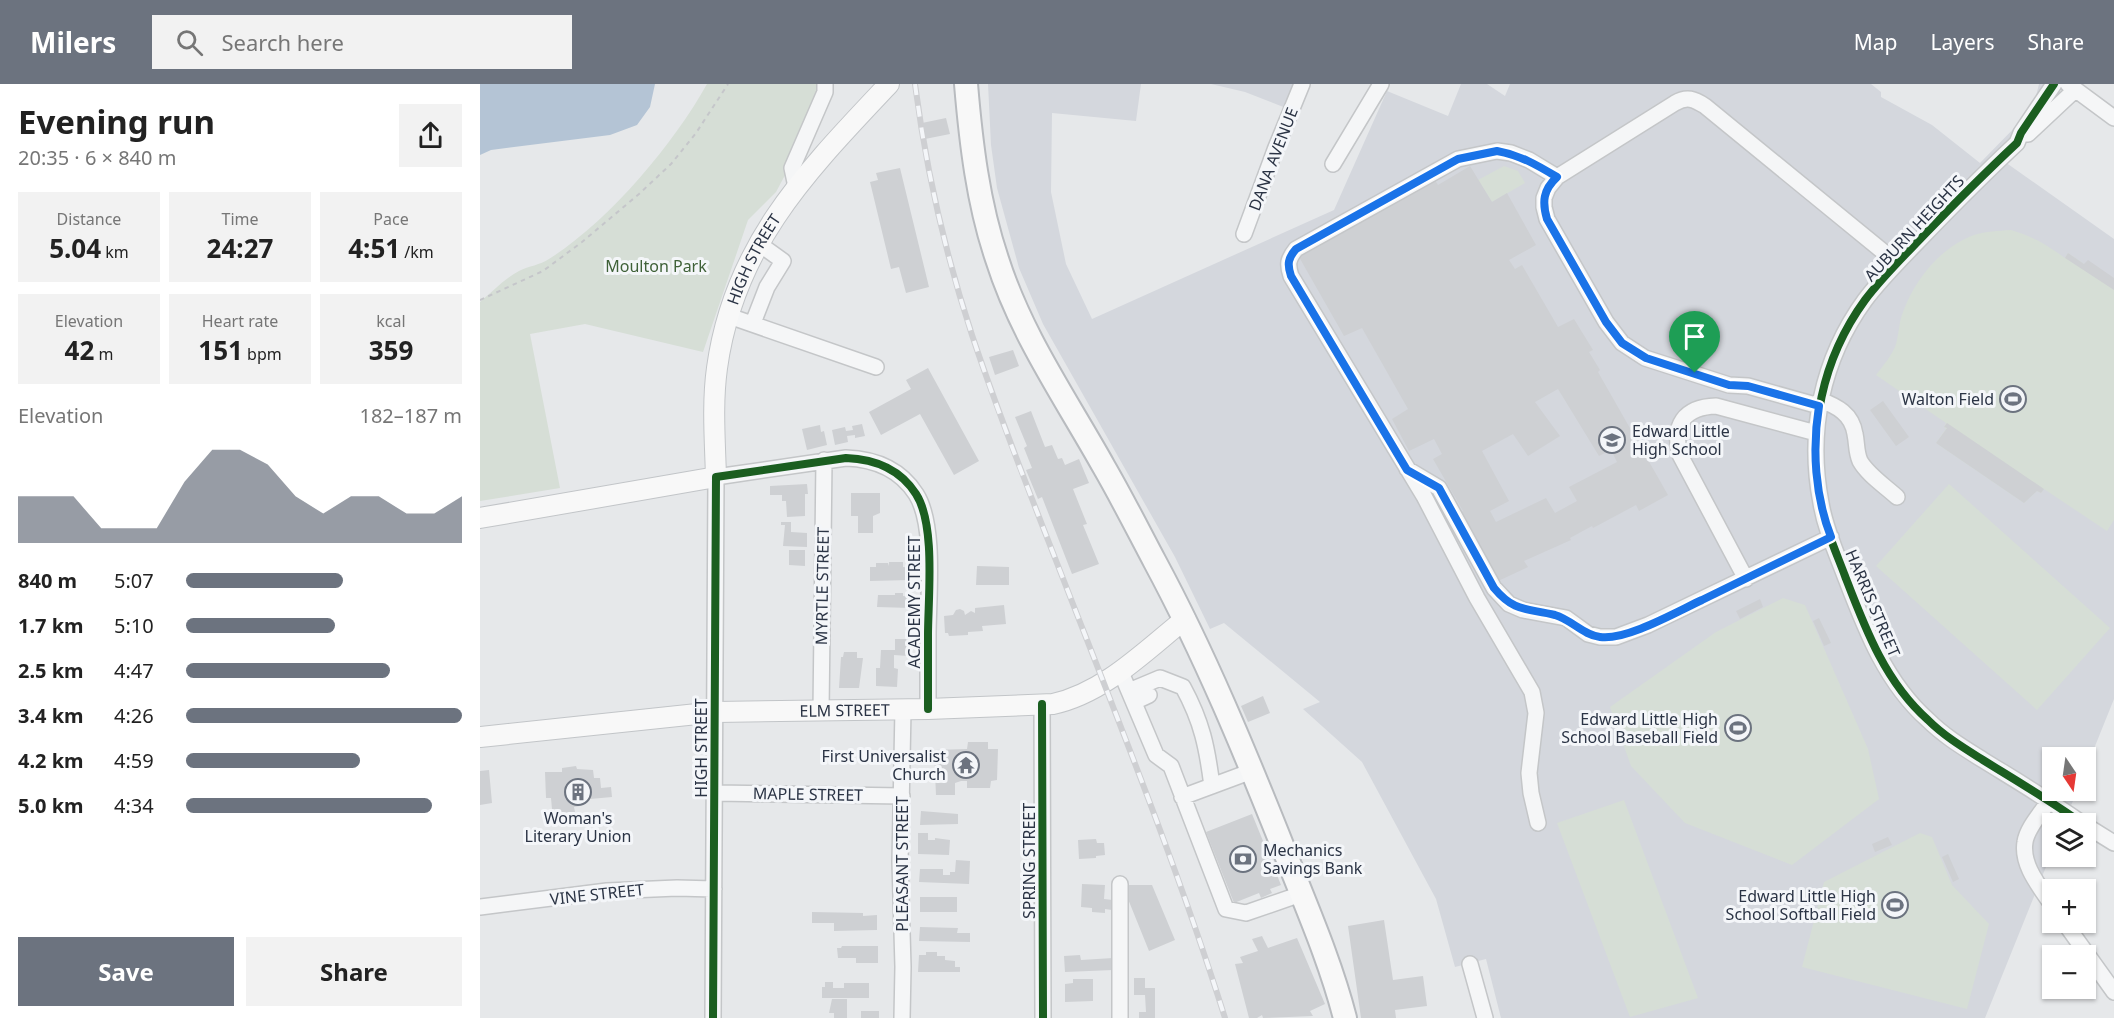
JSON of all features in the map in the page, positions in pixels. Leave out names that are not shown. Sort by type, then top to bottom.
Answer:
[{"type":"highway","points":[[966,84],[970,132],[979,189],[987,228],[1008,291],[1049,375],[1104,467],[1185,619],[1252,771],[1332,971],[1345,1018]]},
{"type":"main road","name":"HIGH STREET","points":[[716,477],[714,395],[717,367],[729,316],[747,265],[776,214],[813,165],[889,84]]},
{"type":"main road","name":"ACADEMY STREET","points":[[480,518],[716,477]]},
{"type":"main road","name":"ELM STREET","points":[[480,737],[716,712],[903,710],[1068,701],[1082,696],[1120,670],[1185,619]]},
{"type":"street","points":[[796,187],[792,168],[825,92],[825,84]]},
{"type":"street","name":"DANA AVENUE","points":[[1244,234],[1302,84]]},
{"type":"street","points":[[1333,164],[1380,84]]},
{"type":"street","name":"AUBURN HEIGHTS","points":[[1820,403],[1832,362],[1850,324],[1866,299],[1897,263],[2017,143],[2020,133],[2054,84]]},
{"type":"street","points":[[2017,143],[2071,87],[2114,118]]},
{"type":"street","points":[[1897,263],[1706,106],[1690,99],[1683,99],[1675,103],[1557,177],[1548,188],[1544,198],[1547,219],[1614,335],[1632,351],[1646,358],[1715,381],[1835,405],[1845,412],[1855,433],[1860,460],[1867,470],[1897,497]]},
{"type":"street","points":[[1538,823],[1529,773],[1536,713],[1532,692],[1477,598],[1424,496],[1287,266],[1289,257],[1296,249],[1458,159],[1497,151],[1511,153],[1557,177]]},
{"type":"street","points":[[753,323],[767,287],[783,261],[758,243]]},
{"type":"street","points":[[729,316],[876,366]]},
{"type":"street","name":"HARRIS STREET","points":[[1820,403],[1816,433],[1821,504],[1831,537],[1872,643],[1884,667],[1914,707],[1927,720],[1949,737],[2042,797]]},
{"type":"street","points":[[1746,579],[1680,455],[1677,435],[1680,425],[1694,410],[1716,406],[1816,433]]},
{"type":"street","name":"ACADEMY STREET","points":[[716,477],[824,460],[855,458],[883,465],[905,481],[917,495],[927,525],[928,709]]},
{"type":"street","name":"MYRTLE STREET","points":[[821,711],[824,460]]},
{"type":"street","points":[[1407,470],[1439,488],[1494,588],[1509,604],[1523,610],[1566,618],[1588,634],[1600,637],[1616,637],[1630,633],[1831,537]]},
{"type":"street","name":"HIGH STREET","points":[[713,1018],[716,477]]},
{"type":"street","points":[[1120,670],[1156,755],[1171,766],[1226,909],[1246,913],[1301,894]]},
{"type":"street","points":[[1132,696],[1160,678],[1183,687],[1196,710],[1206,741],[1212,786]]},
{"type":"street","points":[[1132,696],[1154,693],[1173,684]]},
{"type":"street","name":"SPRING STREET","points":[[1042,704],[1042,1018]]},
{"type":"street","name":"PLEASANT STREET","points":[[902,1018],[903,710]]},
{"type":"street","points":[[1182,797],[1252,771]]},
{"type":"street","name":"MAPLE STREET","points":[[715,793],[902,796]]},
{"type":"street","points":[[2042,891],[2027,865],[2025,840],[2049,801]]},
{"type":"street","name":"HARRIS STREET","points":[[2049,801],[2067,813]]},
{"type":"street","name":"HARRIS STREET","points":[[2096,832],[2114,843]]},
{"type":"street","points":[[1120,884],[1120,1018]]},
{"type":"street","name":"VINE STREET","points":[[480,908],[607,891],[714,889]]},
{"type":"street","points":[[2072,933],[2114,992]]},
{"type":"street","points":[[1470,964],[1485,1018]]},
{"type":"path","points":[[480,300],[543,271],[630,201],[671,164],[696,133],[728,84]]},
{"type":"shaded area","name":"Edward Little High School","points":[[988,84],[1141,84],[1136,121],[1052,113],[1051,192],[1066,264],[1092,319],[1334,210],[1387,91],[1448,116],[1461,84],[1487,84],[1505,96],[1510,84],[1871,84],[1881,92],[1881,97],[1932,125],[1980,163],[2022,120],[2035,100],[2039,84],[2045,84],[2070,104],[2005,162],[2114,239],[2114,699],[2095,747],[2042,747],[2042,801],[2073,801],[2068,813],[2042,813],[2042,867],[2046,867],[1985,1018],[1501,1018],[1486,959],[1455,967],[1436,899],[1362,762],[1303,709],[1320,702],[1224,623],[1210,629],[1175,557],[1043,324],[1019,268],[997,188],[991,145]]},
{"type":"shaded area","points":[[1211,84],[1294,84],[1286,108],[1245,92]]},
{"type":"green space","name":"Moulton Park","points":[[707,84],[829,84],[830,91],[776,192],[748,220],[703,352],[585,324],[530,334],[560,488],[480,501],[480,302],[514,274],[546,261],[594,225],[658,156],[693,108]]},
{"type":"green space","points":[[1504,166],[1518,171],[1525,183],[1492,202],[1478,180]]},
{"type":"green space","name":"Walton Field","points":[[2011,230],[2039,241],[2065,258],[2068,253],[2084,264],[2114,278],[2114,520],[2107,531],[2044,489],[2041,493],[2037,491],[2024,503],[1936,443],[1946,429],[1944,427],[1946,423],[1876,375],[1895,348],[1908,300],[1922,276],[1940,256],[1962,240],[1974,235]]},
{"type":"green space","points":[[1949,484],[2110,628],[2037,710],[1876,566]]},
{"type":"green space","name":"Edward Little High School Baseball Field","points":[[1783,598],[1805,605],[1868,749],[1879,799],[1792,865],[1685,823],[1631,766],[1610,707],[1716,632]]},
{"type":"green space","points":[[1624,800],[1698,998],[1630,1017],[1557,823]]},
{"type":"green space","name":"Edward Little High School Softball Field","points":[[1920,833],[1932,837],[1952,885],[1989,924],[1967,1009],[1802,967],[1824,882]]},
{"type":"water","points":[[480,84],[655,84],[650,107],[637,125],[610,135],[491,150],[480,155]]},
{"type":"building","points":[[946,118],[950,134],[925,139],[922,123]]},
{"type":"building","name":"Edward Little High School","points":[[1470,166],[1492,202],[1507,193],[1536,245],[1509,260],[1515,269],[1522,265],[1558,327],[1574,319],[1593,350],[1589,352],[1600,370],[1598,372],[1668,495],[1639,511],[1636,505],[1593,528],[1592,526],[1570,538],[1571,540],[1524,561],[1528,567],[1496,582],[1459,513],[1463,511],[1433,459],[1442,454],[1434,439],[1409,451],[1392,419],[1408,409],[1362,328],[1344,336],[1299,257],[1320,246],[1318,242],[1435,180],[1438,185]],"holes":[[[1558,389],[1599,456],[1611,450],[1617,462],[1569,487],[1577,501],[1555,513],[1546,498],[1496,522],[1490,511],[1509,501],[1482,451],[1513,434],[1528,456],[1560,436],[1535,402]]]},
{"type":"building","points":[[900,168],[929,287],[906,293],[899,267],[891,269],[870,182],[878,180],[876,173]]},
{"type":"building","points":[[2068,253],[2084,264],[2088,260],[2114,278],[2114,290],[2065,258]]},
{"type":"building","points":[[1013,350],[1019,366],[995,375],[989,357]]},
{"type":"building","points":[[928,368],[979,461],[954,475],[920,414],[881,435],[869,412],[911,389],[906,380]]},
{"type":"building","points":[[1883,401],[1909,437],[1896,446],[1870,410]]},
{"type":"building","points":[[1031,411],[1045,447],[1052,445],[1058,459],[1062,458],[1065,465],[1079,459],[1089,483],[1073,489],[1087,524],[1083,525],[1099,564],[1072,574],[1042,497],[1038,499],[1026,470],[1032,468],[1024,448],[1027,446],[1015,417]]},
{"type":"building","points":[[1947,423],[2044,489],[2041,493],[2037,491],[2024,503],[1936,443],[1947,428],[1944,427]]},
{"type":"building","points":[[862,424],[865,436],[855,438],[855,435],[847,436],[848,442],[835,445],[832,430],[845,427],[846,431],[853,430],[852,426]]},
{"type":"building","points":[[820,425],[827,445],[807,450],[802,429]]},
{"type":"building","points":[[807,484],[805,516],[787,517],[786,501],[782,501],[782,495],[770,495],[770,486]]},
{"type":"building","points":[[851,493],[880,493],[880,513],[873,516],[873,533],[858,533],[858,516],[851,516]]},
{"type":"building","points":[[781,522],[791,522],[791,532],[807,533],[807,547],[783,546],[785,525],[781,525]]},
{"type":"building","points":[[789,550],[805,550],[805,566],[789,565]]},
{"type":"building","points":[[889,562],[903,562],[903,567],[911,568],[910,580],[870,581],[870,567],[876,567],[876,563],[888,563],[889,566]]},
{"type":"building","points":[[977,566],[1009,567],[1009,585],[976,585]]},
{"type":"building","points":[[895,593],[903,593],[903,596],[912,597],[911,608],[877,607],[878,595],[895,595]]},
{"type":"building","points":[[1760,599],[1763,607],[1740,619],[1736,611]]},
{"type":"building","points":[[1004,605],[1006,624],[982,626],[983,631],[968,632],[968,635],[949,636],[945,633],[944,616],[953,615],[956,610],[964,611],[965,615],[971,611],[975,613],[975,608]]},
{"type":"building","points":[[1819,618],[1831,643],[1824,646],[1813,621]]},
{"type":"building","points":[[895,639],[909,639],[908,656],[894,655],[894,668],[898,669],[897,687],[876,686],[876,668],[880,668],[881,650],[895,650]]},
{"type":"building","points":[[844,652],[857,652],[857,658],[863,658],[859,688],[839,688],[841,657]]},
{"type":"building","points":[[1263,696],[1270,713],[1248,722],[1241,706]]},
{"type":"building","name":"First Universalist Church","points":[[968,742],[988,742],[988,749],[998,749],[997,780],[991,781],[990,788],[967,788],[967,781],[961,781],[955,783],[955,795],[936,795],[934,750],[967,749]]},
{"type":"building","name":"Woman's Literary Union","points":[[576,766],[577,769],[593,770],[594,778],[600,778],[601,788],[611,787],[612,797],[579,800],[580,806],[574,807],[575,812],[558,813],[557,809],[552,809],[551,798],[546,798],[545,772],[562,772],[562,768]]},
{"type":"building","points":[[489,770],[492,803],[480,805],[480,771]]},
{"type":"building","points":[[921,811],[958,814],[958,824],[920,825]]},
{"type":"building","name":"Mechanics Savings Bank","points":[[1252,814],[1281,885],[1270,889],[1272,893],[1261,898],[1259,893],[1234,903],[1206,832]]},
{"type":"building","points":[[918,833],[928,833],[928,840],[935,840],[935,838],[950,840],[949,855],[918,854]]},
{"type":"building","points":[[1888,837],[1892,845],[1875,852],[1872,844]]},
{"type":"building","points":[[1096,839],[1097,843],[1104,843],[1105,855],[1079,859],[1078,840]]},
{"type":"building","points":[[1948,854],[1959,879],[1953,882],[1942,857]]},
{"type":"building","points":[[956,860],[970,861],[969,884],[919,882],[920,869],[943,869],[943,875],[950,875],[950,872],[955,872]]},
{"type":"building","points":[[1082,884],[1105,885],[1104,899],[1113,900],[1112,910],[1105,909],[1105,913],[1092,912],[1092,908],[1081,907]]},
{"type":"building","points":[[1128,885],[1152,885],[1175,940],[1149,951],[1128,899]]},
{"type":"building","points":[[920,897],[957,897],[957,912],[920,912]]},
{"type":"building","points":[[812,912],[877,915],[877,930],[834,931],[834,923],[812,923]]},
{"type":"building","points":[[1384,920],[1393,980],[1423,976],[1427,1006],[1395,1010],[1396,1018],[1361,1018],[1348,926]]},
{"type":"building","points":[[920,927],[958,928],[957,933],[970,933],[970,942],[919,941]]},
{"type":"building","points":[[1262,936],[1268,948],[1297,938],[1325,1004],[1310,1011],[1313,1016],[1263,1018],[1262,1015],[1249,1018],[1235,964],[1243,963],[1240,957],[1258,951],[1252,939]]},
{"type":"building","points":[[878,946],[878,963],[856,963],[856,958],[838,958],[837,948]]},
{"type":"building","points":[[926,952],[937,952],[937,956],[945,956],[945,960],[955,961],[955,967],[960,967],[960,972],[918,972],[919,955],[926,955]]},
{"type":"building","points":[[1080,955],[1081,960],[1113,958],[1113,970],[1065,972],[1064,956]]},
{"type":"building","points":[[1134,978],[1145,978],[1145,988],[1155,988],[1155,1018],[1139,1018],[1139,1012],[1146,1012],[1145,995],[1134,995]]},
{"type":"building","points":[[1073,979],[1093,979],[1093,1001],[1065,1002],[1065,984],[1073,983]]},
{"type":"building","points":[[825,982],[833,982],[833,988],[844,988],[844,983],[869,983],[869,998],[822,998],[822,987],[825,987]]},
{"type":"building","points":[[832,999],[847,999],[847,1018],[834,1018],[834,1013],[829,1013]]},
{"type":"building","points":[[861,1011],[879,1011],[879,1018],[861,1018]]},
{"type":"railway","points":[[915,84],[938,211],[953,273],[972,335],[1012,447],[1165,844],[1225,1018]]},
{"type":"cycle path","points":[[2054,84],[2021,133],[2017,143],[1887,274],[1865,300],[1850,323],[1828,371],[1817,423],[1816,449],[1821,503],[1831,540],[1869,634],[1900,689],[1913,705],[1947,737],[2067,813]]},
{"type":"cycle path","points":[[713,1018],[716,477],[846,458],[886,467],[910,485],[922,507],[929,542],[928,709]]},
{"type":"cycle path","points":[[1042,704],[1043,1018]]},
{"type":"place","name":"Walton Field","points":[[2013,399]]},
{"type":"place","name":"Edward Little High School","points":[[1612,440]]},
{"type":"place","name":"Edward Little High School Baseball Field","points":[[1738,728]]},
{"type":"place","name":"First Universalist Church","points":[[966,765]]},
{"type":"place","name":"Woman's Literary Union","points":[[578,792]]},
{"type":"place","name":"Mechanics Savings Bank","points":[[1243,859]]},
{"type":"place","name":"Edward Little High School Softball Field","points":[[1895,905]]},
{"type":"route","points":[[1497,151],[1511,153],[1557,177],[1548,188],[1544,198],[1547,219],[1614,335],[1632,351],[1646,358],[1695,373],[1729,385],[1748,386],[1819,406],[1815,448],[1818,484],[1821,504],[1831,537],[1630,633],[1616,637],[1588,634],[1566,618],[1523,610],[1509,604],[1494,588],[1439,488],[1407,470],[1291,276],[1287,266],[1289,257],[1296,249],[1458,159],[1497,151]]}]
